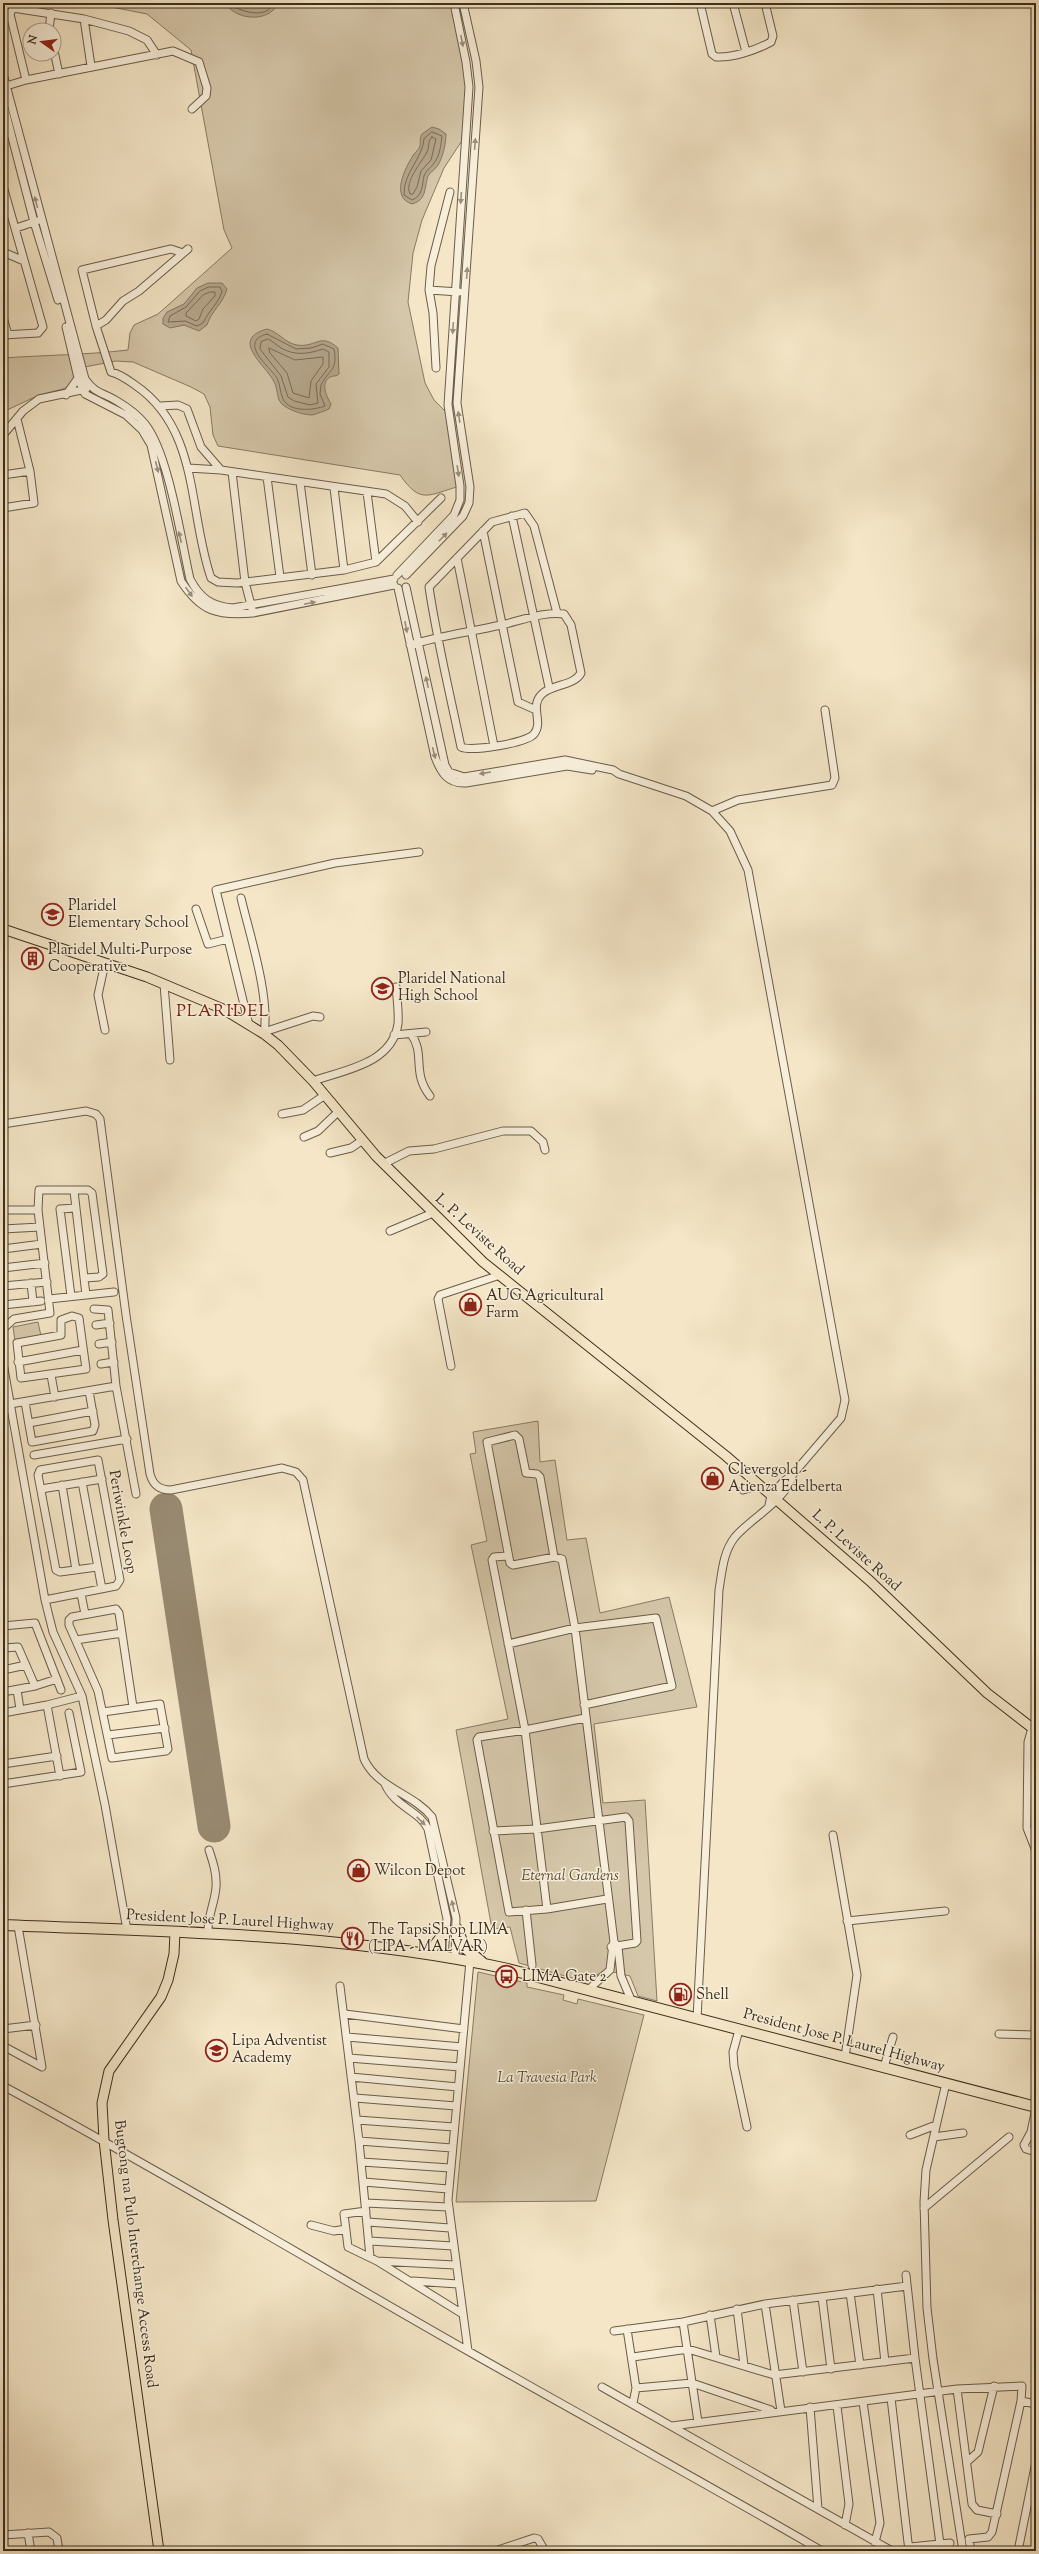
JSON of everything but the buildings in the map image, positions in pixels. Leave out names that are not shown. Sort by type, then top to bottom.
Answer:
[{"type":"highway","name":"President Jose P. Laurel Highway","points":[[3,1925],[302,1938],[444,1956],[484,1964],[588,1990],[1036,2107]]},
{"type":"highway","points":[[422,1953],[434,1946],[452,1930],[465,1948],[484,1964]]},
{"type":"main road","name":"L. P. Leviste Road","points":[[3,929],[164,984],[223,1009],[264,1033],[313,1081],[383,1164],[500,1275],[714,1446],[759,1485],[772,1501],[870,1581],[987,1693],[1034,1729]]},
{"type":"main road","name":"Bugtong na Pulo Interchange Access Road","points":[[159,2551],[104,2140],[102,2103],[109,2071],[161,1997],[168,1980],[174,1954],[175,1932]]},
{"type":"street","points":[[454,3],[466,62],[469,87],[448,405],[460,486],[459,507],[398,583],[435,757],[440,772],[453,782],[466,783],[568,766],[619,774],[686,796],[712,811],[730,831],[748,870],[844,1389],[845,1400],[841,1418],[794,1474],[791,1482],[734,1538],[725,1557],[719,1590],[697,2019]]},
{"type":"street","points":[[3,103],[85,379],[90,387],[126,407],[145,424],[152,434],[162,460],[190,579],[197,592],[206,601],[218,607],[233,608],[398,583],[463,516],[469,503],[470,487],[457,404],[479,87],[476,61],[463,3]]},
{"type":"street","points":[[700,3],[714,56],[721,58],[746,52],[772,41],[765,3]]},
{"type":"street","points":[[733,3],[746,52]]},
{"type":"street","points":[[26,80],[10,11],[13,8],[51,13],[139,34],[154,47],[157,55]]},
{"type":"street","points":[[50,22],[51,13]]},
{"type":"street","points":[[84,20],[91,66]]},
{"type":"street","points":[[5,87],[26,80],[91,66],[173,52],[199,62],[207,91],[204,99],[192,109]]},
{"type":"street","points":[[56,62],[59,74]]},
{"type":"street","points":[[3,74],[37,221],[78,378],[83,390],[90,398],[112,406],[126,415],[142,430],[151,445],[164,495],[174,554],[181,581],[191,596],[202,606],[217,612],[231,615],[253,613],[398,583],[409,579],[406,575]]},
{"type":"street","points":[[3,186],[6,207],[16,228],[43,328],[38,333],[6,335],[3,317]]},
{"type":"street","points":[[436,368],[433,313],[428,290],[431,266],[450,192]]},
{"type":"street","points":[[16,228],[37,221]]},
{"type":"street","points":[[96,326],[106,320],[113,309],[139,291],[185,251],[171,249],[82,270],[96,326],[112,372],[117,373],[142,390],[160,406],[174,428],[188,468],[190,485],[211,578],[218,582],[245,582],[280,577],[312,575],[344,570],[376,562],[441,498]]},
{"type":"street","points":[[3,252],[24,261]]},
{"type":"street","points":[[428,290],[465,292]]},
{"type":"street","points":[[66,395],[78,378]]},
{"type":"street","points":[[3,435],[38,399],[66,395],[90,387]]},
{"type":"street","points":[[160,406],[178,405],[187,409],[200,448],[221,470]]},
{"type":"street","points":[[3,508],[34,502],[30,471],[17,419]]},
{"type":"street","points":[[188,468],[221,470],[334,488],[386,494],[405,506],[418,522]]},
{"type":"street","points":[[3,475],[30,471]]},
{"type":"street","points":[[232,472],[245,582],[253,613]]},
{"type":"street","points":[[267,477],[280,577]]},
{"type":"street","points":[[300,482],[312,575]]},
{"type":"street","points":[[334,488],[344,570]]},
{"type":"street","points":[[367,492],[376,562]]},
{"type":"street","points":[[410,645],[418,642],[439,638],[471,632],[557,612],[568,617],[581,673],[574,680],[549,688],[536,701],[537,728],[531,736],[522,741],[470,749],[461,747],[439,638],[429,587],[492,522],[512,516],[528,514],[534,526],[557,612]]},
{"type":"street","points":[[512,516],[535,617],[549,688]]},
{"type":"street","points":[[483,530],[518,702],[536,710]]},
{"type":"street","points":[[457,558],[494,746]]},
{"type":"street","points":[[398,583],[418,642],[444,766],[449,772],[464,777],[565,760],[613,770],[619,774]]},
{"type":"street","points":[[712,811],[738,800],[832,785],[835,778],[825,710]]},
{"type":"street","points":[[249,1025],[216,890],[335,863],[419,852]]},
{"type":"street","points":[[241,898],[258,970],[266,1020],[264,1033],[313,1016],[320,1017]]},
{"type":"street","points":[[196,909],[208,944],[228,939]]},
{"type":"street","points":[[105,963],[98,994],[105,1030]]},
{"type":"street","points":[[164,984],[170,1060]]},
{"type":"street","points":[[313,1081],[372,1061],[381,1056],[394,1035],[398,1024],[396,987]]},
{"type":"street","points":[[394,1035],[426,1032]]},
{"type":"street","points":[[411,1034],[418,1046],[419,1076],[430,1096]]},
{"type":"street","points":[[282,1114],[303,1110],[325,1095]]},
{"type":"street","points":[[3,1124],[86,1111],[96,1114],[100,1119],[126,1315],[153,1482],[160,1488],[171,1490],[282,1468],[293,1470],[302,1477],[306,1489],[364,1759],[373,1774],[385,1784],[414,1802],[432,1817],[452,1930],[455,1958]]},
{"type":"street","points":[[304,1137],[318,1131],[338,1111]]},
{"type":"street","points":[[383,1164],[409,1151],[434,1149],[503,1131],[531,1131],[543,1142],[545,1150]]},
{"type":"street","points":[[330,1153],[352,1148],[362,1140]]},
{"type":"street","points":[[3,1329],[14,1319],[50,1313],[38,1210],[39,1190],[88,1190],[92,1193],[103,1274],[99,1277],[85,1278]]},
{"type":"street","points":[[74,1191],[86,1294]]},
{"type":"street","points":[[3,1207],[5,1210],[38,1210]]},
{"type":"street","points":[[70,1296],[60,1209],[76,1208]]},
{"type":"street","points":[[390,1231],[433,1213]]},
{"type":"street","points":[[3,1229],[40,1227]]},
{"type":"street","points":[[3,1249],[42,1244]]},
{"type":"street","points":[[3,1268],[45,1263]]},
{"type":"street","points":[[451,1366],[438,1299],[440,1295],[500,1275]]},
{"type":"street","points":[[3,1286],[47,1282]]},
{"type":"street","points":[[31,1283],[33,1302]]},
{"type":"street","points":[[49,1299],[114,1292]]},
{"type":"street","points":[[3,1305],[41,1301]]},
{"type":"street","points":[[94,1309],[106,1308],[110,1323],[115,1386],[127,1439],[136,1494]]},
{"type":"street","points":[[78,1317],[83,1350],[86,1369],[24,1379],[20,1375],[17,1344],[62,1335],[61,1320],[78,1317]]},
{"type":"street","points":[[96,1325],[110,1323]]},
{"type":"street","points":[[99,1344],[112,1342]]},
{"type":"street","points":[[18,1362],[83,1350]]},
{"type":"street","points":[[101,1364],[114,1362]]},
{"type":"street","points":[[3,1363],[45,1600],[53,1632],[82,1696],[105,1805],[127,1930]]},
{"type":"street","points":[[51,1375],[55,1397]]},
{"type":"street","points":[[10,1404],[115,1386]]},
{"type":"street","points":[[25,1402],[32,1442],[95,1429],[89,1391]]},
{"type":"street","points":[[29,1423],[93,1411]]},
{"type":"street","points":[[554,1557],[540,1477],[537,1474],[526,1473],[519,1439],[514,1435],[486,1443],[507,1556],[510,1563],[513,1565],[554,1557],[562,1559],[575,1628],[614,1945],[622,1976],[632,2002]]},
{"type":"street","points":[[34,1455],[127,1439]]},
{"type":"street","name":"Periwinkle Loop","points":[[76,1570],[57,1572],[38,1475],[40,1470],[96,1460],[102,1479],[119,1584],[102,1589]]},
{"type":"street","points":[[41,1489],[102,1479]]},
{"type":"street","points":[[45,1600],[102,1589],[82,1482]]},
{"type":"street","points":[[62,1485],[76,1570],[97,1567]]},
{"type":"street","points":[[743,1490],[759,1485]]},
{"type":"street","points":[[507,1556],[494,1557],[492,1560],[526,1730],[547,1909]]},
{"type":"street","points":[[81,1594],[84,1614]]},
{"type":"street","points":[[103,1712],[160,1704],[168,1745],[166,1751],[116,1759],[110,1755],[108,1735],[98,1692],[69,1620],[72,1617],[116,1609],[119,1613],[133,1707]]},
{"type":"street","points":[[508,1644],[575,1628],[656,1618],[672,1686],[584,1705]]},
{"type":"street","points":[[3,1626],[31,1622],[35,1624],[61,1690]]},
{"type":"street","points":[[76,1640],[122,1633]]},
{"type":"street","points":[[3,1648],[18,1647],[35,1686]]},
{"type":"street","points":[[3,1670],[26,1665]]},
{"type":"street","points":[[3,1692],[35,1686],[57,1679]]},
{"type":"street","points":[[17,1690],[20,1709]]},
{"type":"street","points":[[3,1713],[47,1705],[82,1696]]},
{"type":"street","points":[[47,1705],[60,1776]]},
{"type":"street","points":[[3,1784],[80,1772],[82,1769],[70,1714]]},
{"type":"street","points":[[585,1718],[526,1730],[479,1737],[477,1740],[507,1908],[510,1912],[547,1909],[608,1899]]},
{"type":"street","points":[[108,1735],[165,1728]]},
{"type":"street","points":[[1034,1729],[1028,1742],[1027,1828],[1036,1851]]},
{"type":"street","points":[[3,1764],[57,1756]]},
{"type":"street","points":[[385,1784],[394,1800],[426,1824],[428,1829],[447,1919],[452,1930],[444,1956]]},
{"type":"street","points":[[1028,1793],[1036,1794]]},
{"type":"street","points":[[408,1810],[414,1802]]},
{"type":"street","points":[[493,1831],[537,1828],[626,1817],[629,1821],[637,1941],[635,1944],[614,1945]]},
{"type":"street","points":[[833,1835],[857,1975],[845,2057]]},
{"type":"street","points":[[208,1933],[208,1926],[216,1888],[215,1868],[209,1850]]},
{"type":"street","points":[[526,1910],[532,1965]]},
{"type":"street","points":[[847,1920],[945,1911]]},
{"type":"street","points":[[3,2046],[42,2067],[18,1926]]},
{"type":"street","points":[[588,1990],[606,1974],[611,1967],[614,1945]]},
{"type":"street","points":[[468,2351],[461,2313],[450,2228],[448,2189],[470,1961]]},
{"type":"street","points":[[606,1974],[622,1976]]},
{"type":"street","points":[[340,1986],[345,2014],[346,2037],[355,2098],[366,2211],[374,2259]]},
{"type":"street","points":[[345,2014],[464,2029]]},
{"type":"street","points":[[3,2029],[36,2025]]},
{"type":"street","points":[[739,2030],[733,2052],[734,2066],[747,2127]]},
{"type":"street","points":[[999,2034],[1036,2034]]},
{"type":"street","points":[[346,2037],[462,2047]]},
{"type":"street","points":[[884,2067],[893,2037]]},
{"type":"street","points":[[349,2058],[460,2067]]},
{"type":"street","points":[[351,2077],[458,2087]]},
{"type":"street","points":[[946,2084],[926,2170],[924,2208],[927,2308],[932,2352],[963,2551]]},
{"type":"street","points":[[3,2086],[104,2140],[468,2351],[680,2468],[822,2551]]},
{"type":"street","points":[[355,2098],[456,2106]]},
{"type":"street","points":[[1036,2107],[1031,2132],[1024,2145],[1026,2149],[1036,2152]]},
{"type":"street","points":[[357,2120],[454,2128]]},
{"type":"street","points":[[910,2135],[936,2125]]},
{"type":"street","points":[[934,2137],[963,2133]]},
{"type":"street","points":[[924,2208],[1008,2136]]},
{"type":"street","points":[[359,2141],[452,2148]]},
{"type":"street","points":[[362,2162],[450,2168]]},
{"type":"street","points":[[364,2182],[448,2189]]},
{"type":"street","points":[[366,2202],[448,2207]]},
{"type":"street","points":[[366,2211],[345,2214],[348,2247],[374,2259],[461,2313]]},
{"type":"street","points":[[368,2222],[450,2228]]},
{"type":"street","points":[[311,2225],[334,2231],[346,2229]]},
{"type":"street","points":[[370,2241],[453,2246]]},
{"type":"street","points":[[374,2259],[455,2265]]},
{"type":"street","points":[[906,2274],[919,2394],[940,2544]]},
{"type":"street","points":[[411,2281],[458,2284]]},
{"type":"street","points":[[614,2331],[683,2322],[765,2304],[907,2286]]},
{"type":"street","points":[[877,2289],[885,2362]]},
{"type":"street","points":[[850,2293],[860,2365]]},
{"type":"street","points":[[822,2297],[831,2369]]},
{"type":"street","points":[[793,2300],[803,2372]]},
{"type":"street","points":[[765,2304],[774,2375],[781,2410]]},
{"type":"street","points":[[737,2309],[744,2365]]},
{"type":"street","points":[[710,2316],[716,2357]]},
{"type":"street","points":[[683,2322],[698,2422]]},
{"type":"street","points":[[627,2329],[633,2357],[636,2388],[633,2403]]},
{"type":"street","points":[[633,2357],[688,2349],[774,2375],[915,2358]]},
{"type":"street","points":[[636,2388],[692,2383],[773,2411]]},
{"type":"street","points":[[602,2386],[892,2551]]},
{"type":"street","points":[[672,2426],[773,2411],[837,2406],[939,2391],[994,2386],[1022,2386],[1021,2401],[997,2514],[991,2535],[969,2539],[971,2551]]},
{"type":"street","points":[[968,2461],[978,2452],[994,2386]]},
{"type":"street","points":[[957,2389],[974,2508],[997,2514]]},
{"type":"street","points":[[891,2398],[910,2549],[950,2543]]},
{"type":"street","points":[[1021,2401],[1036,2404]]},
{"type":"street","points":[[864,2402],[880,2523],[875,2542]]},
{"type":"street","points":[[837,2406],[849,2504],[845,2525]]},
{"type":"street","points":[[810,2407],[818,2509]]},
{"type":"street","points":[[1018,2551],[1033,2489],[1036,2462]]},
{"type":"street","points":[[3,2535],[50,2532],[57,2538],[59,2551]]},
{"type":"street","points":[[28,2533],[31,2551]]},
{"type":"street","points":[[495,2551],[511,2549],[534,2538],[538,2539],[545,2551]]},
{"type":"street","points":[[3,2540],[4,2551]]},
{"type":"green space","points":[[91,3],[452,3],[467,81],[465,136],[444,168],[422,220],[413,253],[408,302],[425,383],[434,400],[448,414],[460,486],[426,495],[414,491],[400,475],[218,446],[213,435],[210,407],[204,394],[133,362],[116,361],[74,369],[73,384],[63,389],[39,395],[3,412],[3,358],[128,350],[130,333],[134,325],[158,314],[232,248],[224,230],[191,50],[147,14]]},
{"type":"green space","points":[[38,1322],[41,1336],[15,1341],[13,1327]]},
{"type":"green space","name":"Eternal Gardens","points":[[538,1421],[540,1462],[555,1460],[567,1540],[586,1538],[600,1613],[669,1597],[697,1707],[594,1724],[603,1803],[645,1800],[657,2001],[638,1996],[630,1976],[605,1970],[586,1982],[519,1963],[510,1927],[492,1929],[456,1730],[508,1719],[471,1545],[487,1541],[470,1454],[476,1453],[473,1432]]},
{"type":"green space","name":"La Travesia Park","points":[[478,1972],[527,1983],[527,1987],[564,1995],[563,2000],[577,2004],[578,1999],[644,2015],[596,2201],[456,2202]]},
{"type":"water","points":[[225,3],[277,3],[276,7],[271,12],[257,17],[250,17],[242,16],[236,13]]},
{"type":"water","points":[[432,127],[439,129],[446,134],[444,150],[438,165],[428,176],[423,197],[412,204],[405,200],[402,195],[401,182],[414,154],[420,147],[422,134]]},
{"type":"water","points":[[208,283],[222,283],[227,289],[223,299],[211,316],[207,325],[199,331],[184,325],[170,328],[163,324],[163,318],[167,312],[184,304],[197,288]]},
{"type":"water","points":[[267,329],[275,332],[293,344],[303,345],[327,341],[338,348],[339,374],[329,378],[325,385],[327,397],[331,404],[329,409],[314,415],[308,415],[294,411],[281,403],[274,382],[257,359],[250,345],[251,339],[256,333]]},
{"type":"runway","points":[[166,1509],[214,1826]]},
{"type":"place","name":"Plaridel Elementary School","points":[[52,915]]},
{"type":"place","name":"Plaridel Multi-Purpose Cooperative","points":[[33,959]]},
{"type":"place","name":"Plaridel National High School","points":[[382,988]]},
{"type":"place","name":"AUG Agricultural Farm","points":[[471,1305]]},
{"type":"place","name":"Clevergold - Atienza Edelberta","points":[[713,1479]]},
{"type":"place","name":"Wilcon Depot","points":[[358,1871]]},
{"type":"place","name":"The TapsiShop LIMA (LIPA - MALVAR)","points":[[353,1939]]},
{"type":"place","name":"LIMA Gate 2","points":[[507,1977]]},
{"type":"place","name":"Shell","points":[[680,1995]]},
{"type":"place","name":"Lipa Adventist Academy","points":[[216,2050]]},
{"type":"district","name":"PLARIDEL","points":[[223,1012]]}]
